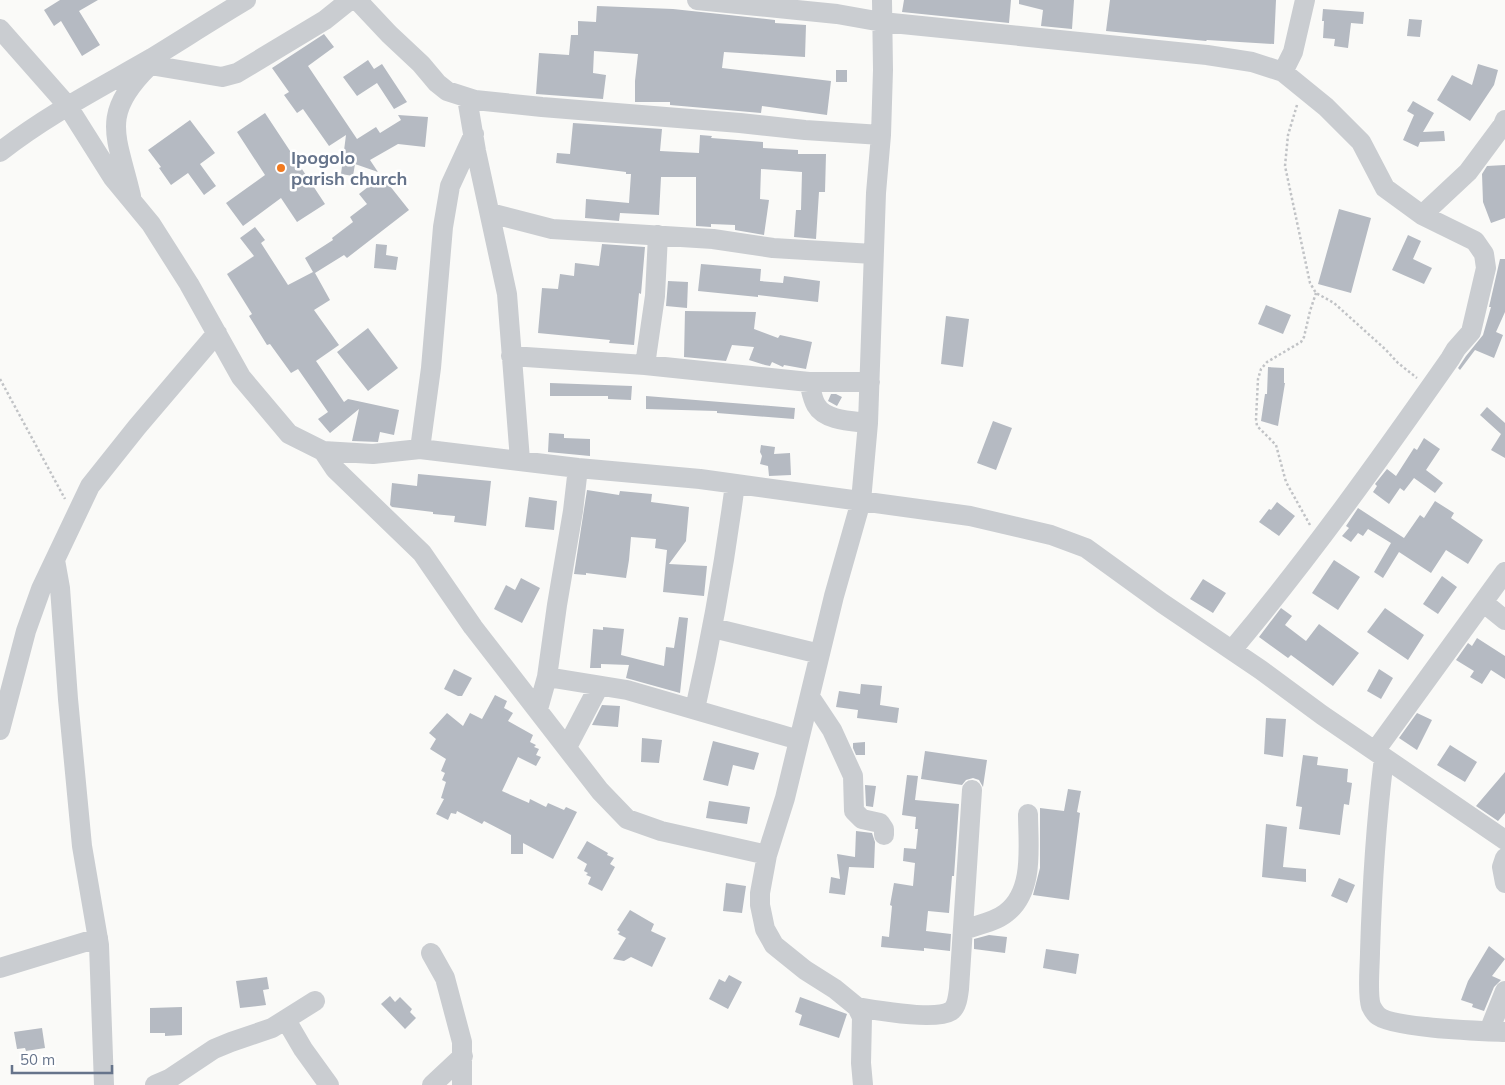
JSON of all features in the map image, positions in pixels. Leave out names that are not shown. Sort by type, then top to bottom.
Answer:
[{"type":"street","points":[[151,61],[222,77],[237,74],[325,20],[350,0]]},
{"type":"street","points":[[357,0],[447,91],[475,100],[805,130],[882,135]]},
{"type":"street","points":[[697,0],[837,14],[882,22],[1208,55],[1252,62],[1283,72],[1326,108],[1361,142],[1385,188],[1422,215],[1475,241],[1484,254],[1486,268],[1471,332],[1456,349],[1320,541],[1280,593],[1232,650]]},
{"type":"street","points":[[863,1085],[861,1063],[862,1017],[857,1007],[774,945],[765,929],[760,905],[760,893],[767,855],[785,798],[860,501],[868,423],[873,254],[876,194],[882,135],[882,0]]},
{"type":"street","points":[[1283,72],[1293,52],[1305,0]]},
{"type":"street","points":[[0,152],[23,134],[67,105],[151,61],[238,2]]},
{"type":"street","points":[[0,29],[67,105],[112,178],[151,224],[218,333],[241,376],[289,434],[324,451],[373,454],[420,449],[578,468],[700,479],[970,516],[1051,535],[1086,548],[1322,715],[1505,840]]},
{"type":"street","points":[[133,202],[126,173],[120,158],[115,126],[119,105],[134,81],[151,61]]},
{"type":"street","points":[[468,98],[476,152],[507,294],[520,460]]},
{"type":"street","points":[[1422,215],[1468,172],[1505,120]]},
{"type":"street","points":[[420,449],[431,368],[444,218],[450,186],[474,134]]},
{"type":"street","points":[[490,213],[552,229],[713,239],[772,248],[873,254]]},
{"type":"street","points":[[645,365],[655,296],[658,236]]},
{"type":"street","points":[[0,730],[26,631],[41,589],[90,486],[218,333]]},
{"type":"street","points":[[511,356],[645,365],[809,382],[870,382]]},
{"type":"street","points":[[809,382],[818,408],[826,414],[837,418],[868,423]]},
{"type":"street","points":[[324,451],[335,469],[422,553],[472,627],[538,709],[600,791],[628,820],[661,830],[767,855]]},
{"type":"street","points":[[538,709],[547,677],[578,468]]},
{"type":"street","points":[[695,709],[713,628],[735,484]]},
{"type":"street","points":[[54,560],[60,588],[82,846],[98,938],[104,1085]]},
{"type":"street","points":[[1505,572],[1380,755],[1371,902],[1370,970],[1371,1006],[1378,1016],[1396,1022],[1431,1027],[1497,1031],[1505,992]]},
{"type":"street","points":[[1484,603],[1505,620]]},
{"type":"street","points":[[713,628],[820,654]]},
{"type":"street","points":[[547,677],[628,690],[799,740]]},
{"type":"street","points":[[567,747],[599,686]]},
{"type":"street","points":[[810,697],[832,730],[853,776],[854,811],[862,819],[880,823],[884,829],[884,835]]},
{"type":"street","points":[[857,1007],[887,1012],[924,1014],[949,1012],[954,1009],[959,989],[972,790]]},
{"type":"street","points":[[963,930],[990,921],[1006,913],[1016,902],[1026,877],[1028,814]]},
{"type":"street","points":[[1505,858],[1502,867],[1505,883]]},
{"type":"street","points":[[0,968],[98,938]]},
{"type":"street","points":[[431,954],[445,978],[460,1035],[463,1056],[462,1085]]},
{"type":"street","points":[[154,1085],[169,1079],[214,1049],[272,1028],[315,1000]]},
{"type":"street","points":[[286,1020],[303,1049],[330,1085]]},
{"type":"street","points":[[432,1085],[463,1056]]},
{"type":"path","points":[[1301,86],[1296,113],[1288,135],[1285,166],[1310,283],[1316,293],[1334,303],[1398,363],[1430,388]]},
{"type":"path","points":[[1316,293],[1301,342],[1267,362],[1261,368],[1258,379],[1256,418],[1257,426],[1276,445],[1286,482],[1320,541]]},
{"type":"path","points":[[0,379],[75,516]]},
{"type":"building","points":[[60,0],[98,0],[79,11],[100,45],[82,56],[61,21],[54,26],[44,10]]},
{"type":"building","points":[[904,0],[1011,0],[1009,23],[902,12]]},
{"type":"building","points":[[1019,0],[1074,0],[1072,29],[1041,26],[1043,10],[1019,4]]},
{"type":"building","points":[[1110,0],[1276,0],[1274,44],[1206,41],[1106,31]]},
{"type":"building","points":[[597,6],[673,9],[775,20],[775,23],[806,25],[805,57],[724,52],[722,68],[831,81],[827,115],[762,106],[761,113],[670,105],[670,102],[635,102],[638,54],[594,51],[593,73],[606,75],[603,99],[536,94],[539,53],[569,55],[571,35],[578,35],[578,21],[596,22]]},
{"type":"building","points":[[1323,9],[1364,12],[1363,24],[1351,23],[1348,48],[1334,46],[1335,39],[1323,38]]},
{"type":"building","points":[[1409,19],[1422,20],[1420,37],[1407,36]]},
{"type":"building","points":[[324,34],[334,47],[308,66],[357,139],[376,127],[380,133],[401,120],[398,115],[428,117],[425,147],[398,144],[370,160],[378,172],[355,164],[353,176],[341,174],[346,135],[329,146],[303,109],[297,113],[284,95],[289,92],[272,68]]},
{"type":"building","points":[[368,60],[374,69],[382,64],[407,102],[394,109],[377,83],[357,96],[343,77]]},
{"type":"building","points":[[1478,64],[1498,70],[1494,85],[1470,121],[1437,100],[1452,75],[1472,85]]},
{"type":"building","points":[[836,70],[847,70],[847,82],[836,82]]},
{"type":"building","points":[[1413,101],[1434,113],[1423,132],[1444,131],[1445,141],[1420,142],[1418,147],[1403,140],[1414,115],[1407,111]]},
{"type":"building","name":"Ipogolo parish church","points":[[265,113],[325,204],[297,222],[281,198],[243,226],[226,203],[265,175],[237,132]]},
{"type":"building","points":[[190,120],[215,153],[200,164],[216,186],[204,195],[188,173],[171,185],[159,168],[161,167],[148,150]]},
{"type":"building","points":[[573,123],[662,129],[660,151],[699,153],[700,135],[712,136],[711,138],[763,142],[763,148],[798,150],[798,154],[826,154],[825,192],[819,192],[816,239],[794,237],[796,210],[801,210],[802,172],[761,169],[760,199],[769,200],[764,235],[735,230],[735,225],[711,224],[711,227],[696,226],[696,177],[661,177],[659,215],[620,213],[619,221],[585,218],[586,199],[629,203],[631,174],[556,163],[557,153],[570,154]]},
{"type":"building","points":[[1505,165],[1505,218],[1491,223],[1483,202],[1482,174],[1487,166]]},
{"type":"building","points":[[382,176],[409,210],[347,258],[344,255],[315,273],[330,300],[314,310],[339,345],[316,361],[344,402],[348,399],[399,410],[394,435],[380,432],[378,442],[352,441],[359,409],[330,433],[318,419],[328,412],[298,369],[291,373],[270,344],[267,345],[249,316],[252,314],[227,274],[254,256],[240,238],[255,227],[265,240],[261,243],[288,285],[313,272],[305,258],[333,240],[332,238],[353,222],[350,217],[367,204],[359,194]]},
{"type":"building","points":[[1339,209],[1371,218],[1351,293],[1318,284]]},
{"type":"building","points":[[1408,235],[1421,241],[1413,259],[1432,268],[1424,284],[1392,270]]},
{"type":"building","points":[[376,244],[387,245],[386,255],[398,257],[396,270],[374,268]]},
{"type":"building","points":[[602,244],[645,247],[634,345],[609,343],[610,340],[538,333],[542,288],[558,289],[560,274],[574,276],[575,263],[599,266]]},
{"type":"building","points":[[1500,259],[1505,259],[1505,312],[1496,332],[1503,335],[1494,358],[1475,350],[1460,370],[1458,368],[1483,335],[1491,307],[1489,307]]},
{"type":"building","points":[[701,264],[761,269],[760,281],[783,283],[784,276],[820,281],[818,302],[698,291]]},
{"type":"building","points":[[668,281],[688,282],[687,308],[666,306]]},
{"type":"building","points":[[1266,305],[1291,315],[1283,334],[1258,324]]},
{"type":"building","points":[[685,311],[756,312],[754,329],[778,338],[780,335],[812,342],[806,369],[784,365],[783,367],[772,362],[770,366],[749,360],[754,347],[732,345],[726,361],[684,357]]},
{"type":"building","points":[[946,316],[969,319],[963,367],[941,364]]},
{"type":"building","points":[[368,328],[398,368],[368,391],[337,352]]},
{"type":"building","points":[[1268,367],[1284,368],[1285,383],[1278,426],[1261,421],[1265,394],[1267,394]]},
{"type":"building","points":[[550,383],[632,386],[631,400],[608,399],[608,396],[550,396]]},
{"type":"building","points":[[831,394],[842,397],[837,406],[828,401]]},
{"type":"building","points":[[646,396],[795,408],[794,419],[717,413],[717,411],[646,409]]},
{"type":"building","points":[[1487,407],[1505,423],[1505,458],[1491,450],[1501,434],[1480,415]]},
{"type":"building","points":[[993,421],[1012,428],[996,470],[977,463]]},
{"type":"building","points":[[549,433],[564,434],[564,438],[590,439],[590,456],[548,452]]},
{"type":"building","points":[[1424,438],[1440,449],[1426,470],[1443,483],[1435,493],[1414,478],[1404,491],[1400,488],[1389,504],[1373,492],[1377,486],[1375,484],[1387,469],[1396,476],[1414,448],[1417,450]]},
{"type":"building","points":[[761,445],[775,447],[774,454],[790,453],[791,475],[769,476],[768,466],[760,464],[762,456],[760,452]]},
{"type":"building","points":[[418,474],[491,481],[486,526],[454,522],[455,516],[392,507],[390,505],[392,483],[417,486]]},
{"type":"building","points":[[587,490],[619,495],[620,491],[652,494],[651,502],[689,507],[686,541],[669,564],[707,566],[704,596],[663,592],[667,550],[655,548],[656,539],[631,537],[626,578],[586,573],[586,575],[574,574]]},
{"type":"building","points":[[529,497],[557,501],[554,530],[525,527]]},
{"type":"building","points":[[1435,501],[1454,513],[1451,518],[1483,540],[1468,564],[1446,550],[1431,573],[1399,552],[1383,578],[1374,572],[1391,543],[1368,529],[1363,536],[1358,533],[1351,542],[1342,536],[1349,528],[1346,526],[1358,508],[1404,538],[1420,515],[1424,518]]},
{"type":"building","points":[[1277,502],[1295,516],[1279,536],[1259,522]]},
{"type":"building","points":[[1334,560],[1360,577],[1338,610],[1312,593]]},
{"type":"building","points":[[1442,576],[1457,587],[1438,614],[1423,604]]},
{"type":"building","points":[[521,578],[540,588],[522,623],[494,609],[506,585],[515,590]]},
{"type":"building","points":[[1203,579],[1226,593],[1213,613],[1190,599]]},
{"type":"building","points":[[1281,608],[1292,616],[1285,625],[1306,641],[1319,624],[1359,653],[1333,686],[1291,655],[1288,658],[1259,637]]},
{"type":"building","points":[[1385,608],[1424,635],[1408,660],[1367,632]]},
{"type":"building","points":[[679,617],[688,618],[680,693],[626,678],[629,665],[601,664],[601,668],[590,668],[593,629],[603,630],[603,627],[624,629],[621,655],[664,666],[666,647],[674,648]]},
{"type":"building","points":[[1477,638],[1505,656],[1505,679],[1491,670],[1482,684],[1470,677],[1474,671],[1456,660],[1468,643],[1472,646]]},
{"type":"building","points":[[454,669],[472,678],[462,696],[444,689]]},
{"type":"building","points":[[1379,669],[1393,678],[1381,699],[1367,691]]},
{"type":"building","points":[[861,684],[882,686],[880,705],[899,708],[897,723],[857,718],[858,710],[836,707],[839,691],[860,694]]},
{"type":"building","points":[[495,695],[507,701],[504,708],[513,713],[508,721],[533,735],[530,742],[539,749],[536,755],[541,757],[536,766],[518,757],[502,791],[529,803],[530,799],[546,807],[548,803],[564,810],[566,807],[577,812],[553,859],[523,843],[523,854],[511,854],[511,835],[484,821],[482,824],[457,811],[456,814],[451,813],[448,820],[436,814],[444,799],[441,798],[446,782],[442,780],[445,773],[441,771],[446,759],[430,749],[436,739],[429,733],[447,713],[463,726],[470,713],[482,719]]},
{"type":"building","points":[[602,705],[620,706],[618,727],[592,725]]},
{"type":"building","points":[[1417,713],[1432,720],[1417,750],[1399,738]]},
{"type":"building","points":[[1266,718],[1286,719],[1283,757],[1264,754]]},
{"type":"building","points":[[642,738],[662,740],[659,763],[641,762]]},
{"type":"building","points":[[713,741],[759,753],[754,770],[733,765],[728,786],[703,780]]},
{"type":"building","points":[[865,742],[865,755],[856,755],[853,743]]},
{"type":"building","points":[[1450,745],[1477,762],[1465,782],[1437,765]]},
{"type":"building","points":[[925,751],[987,760],[983,787],[979,780],[973,778],[966,780],[962,785],[921,779]]},
{"type":"building","points":[[1303,755],[1318,757],[1317,765],[1348,769],[1347,782],[1352,783],[1349,805],[1344,804],[1340,835],[1299,829],[1302,807],[1296,806]]},
{"type":"building","points":[[1505,772],[1505,813],[1498,821],[1476,806]]},
{"type":"building","points":[[907,775],[918,776],[915,800],[959,804],[954,876],[952,876],[949,913],[928,911],[926,931],[951,934],[950,951],[924,948],[924,951],[881,947],[882,936],[889,937],[892,906],[890,905],[894,883],[913,886],[915,863],[903,861],[904,848],[916,849],[918,829],[915,829],[916,817],[902,815]]},
{"type":"building","points":[[865,785],[876,786],[873,807],[866,806]]},
{"type":"building","points":[[1068,789],[1081,791],[1077,812],[1080,813],[1069,900],[1033,895],[1040,868],[1040,808],[1064,811]]},
{"type":"building","points":[[709,801],[750,807],[747,824],[706,818]]},
{"type":"building","points":[[1266,824],[1287,827],[1283,867],[1306,869],[1306,882],[1262,877]]},
{"type":"building","points":[[856,831],[872,833],[875,842],[874,868],[849,867],[845,895],[829,893],[831,877],[840,879],[837,854],[855,857]]},
{"type":"building","points":[[587,841],[614,858],[610,864],[615,867],[602,891],[588,884],[591,877],[586,875],[588,873],[584,871],[587,864],[577,858]]},
{"type":"building","points":[[1339,878],[1355,885],[1347,903],[1331,896]]},
{"type":"building","points":[[726,883],[746,886],[742,913],[723,911]]},
{"type":"building","points":[[630,910],[654,924],[651,931],[666,938],[652,967],[631,957],[624,961],[613,959],[626,938],[618,934],[620,932],[617,930]]},
{"type":"building","points":[[989,935],[1007,937],[1005,953],[974,949],[974,939]]},
{"type":"building","points":[[1489,946],[1505,959],[1492,976],[1501,980],[1494,987],[1484,1011],[1472,1007],[1473,1004],[1461,1000],[1468,981]]},
{"type":"building","points":[[1046,949],[1079,954],[1076,974],[1043,968]]},
{"type":"building","points":[[729,975],[742,982],[728,1009],[709,999],[719,979],[725,982]]},
{"type":"building","points":[[267,977],[269,989],[263,990],[266,1005],[240,1008],[236,981]]},
{"type":"building","points":[[390,996],[395,1002],[400,997],[412,1009],[410,1012],[416,1018],[405,1029],[381,1004]]},
{"type":"building","points":[[800,997],[847,1014],[839,1038],[799,1025],[802,1015],[795,1012]]},
{"type":"building","points":[[182,1007],[182,1035],[165,1036],[165,1033],[150,1033],[150,1008]]},
{"type":"building","points":[[42,1028],[45,1048],[26,1051],[25,1048],[17,1049],[14,1032]]},
{"type":"place","name":"Ipogolo parish church","points":[[281,168]]}]
